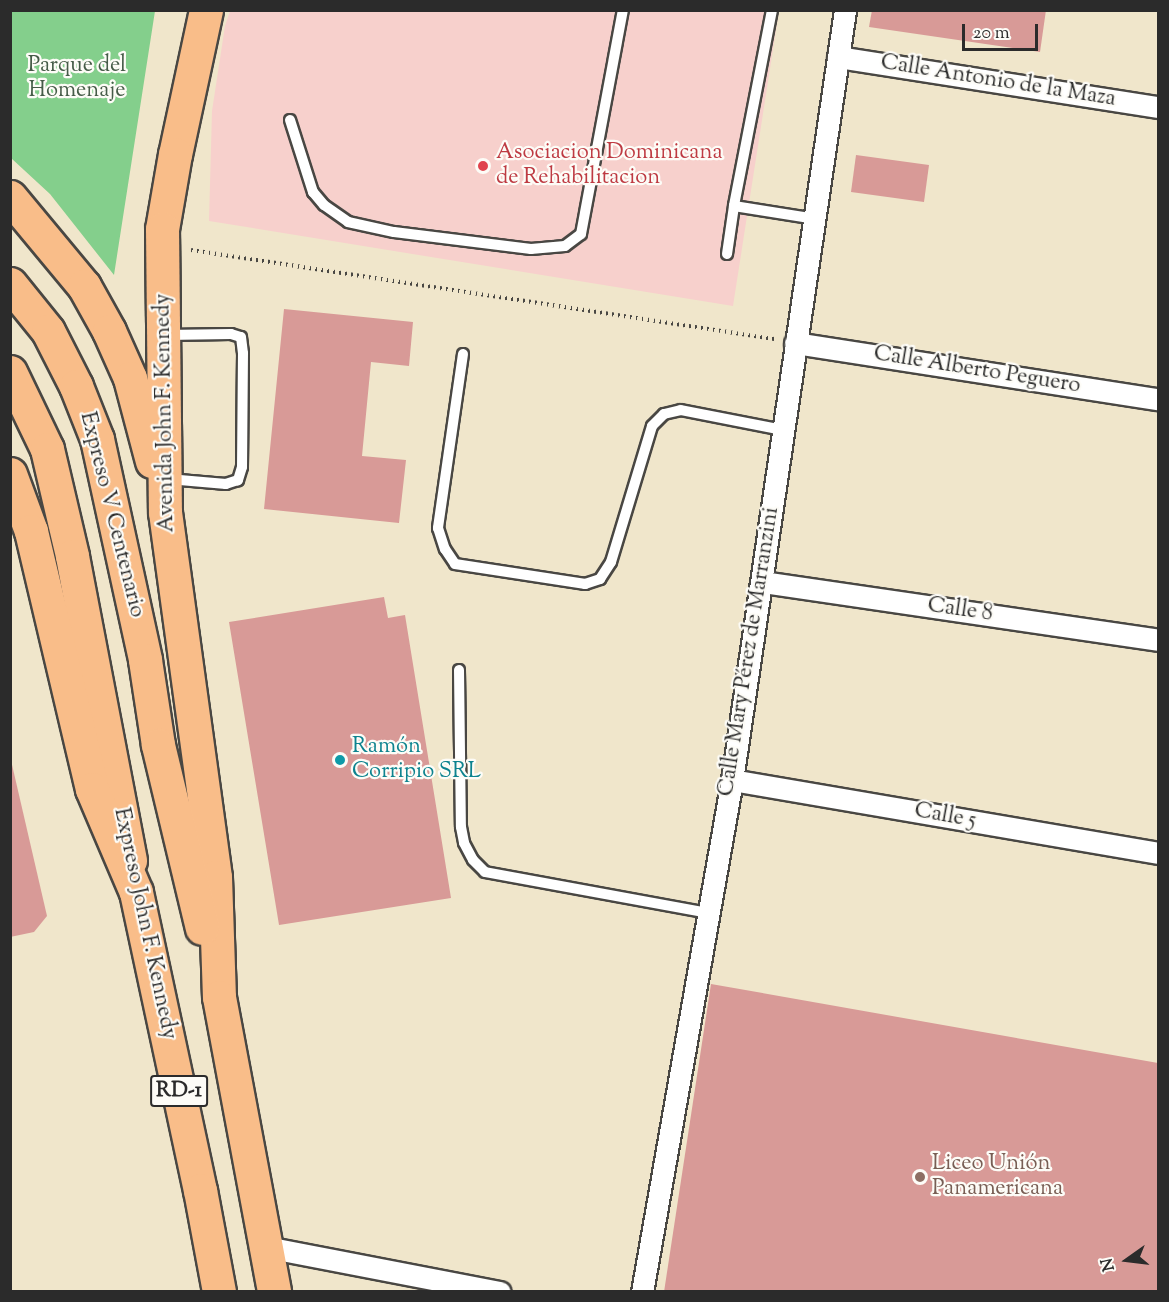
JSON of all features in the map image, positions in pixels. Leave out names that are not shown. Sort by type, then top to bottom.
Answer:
[{"type":"main road","name":"Avenida John F. Kennedy","points":[[206,10],[175,154],[162,229],[164,479],[165,512],[215,877],[219,997]]},
{"type":"main road","points":[[10,197],[84,286],[109,331],[130,378],[165,512]]},
{"type":"main road","name":"Expreso V Centenario","points":[[10,284],[48,331],[76,386],[97,439],[145,660],[159,745],[219,997]]},
{"type":"main road","name":"Expreso V Centenario","points":[[10,372],[47,449],[72,556]]},
{"type":"main road","points":[[10,474],[31,531],[92,789],[136,892]]},
{"type":"main road","name":"Expreso John F. Kennedy","points":[[72,556],[136,892],[200,1190],[219,1292]]},
{"type":"main road","name":"RD-1","points":[[219,997],[274,1292]]},
{"type":"street","name":"Calle Mary Pérez de Marranzini","points":[[642,1292],[732,780],[845,10]]},
{"type":"street","name":"Calle Antonio de la Maza","points":[[838,57],[1158,107]]},
{"type":"street","name":"Calle Alberto Peguero","points":[[795,343],[1158,399]]},
{"type":"street","name":"Calle 8","points":[[762,582],[1158,640]]},
{"type":"street","name":"Calle 5","points":[[732,780],[1158,853]]},
{"type":"street","points":[[266,1247],[437,1286],[500,1292]]},
{"type":"lane","points":[[290,120],[313,192],[324,205],[348,222],[394,232],[531,249],[565,246],[581,234],[623,10]]},
{"type":"lane","points":[[727,254],[734,206],[772,10]]},
{"type":"lane","points":[[734,206],[816,219]]},
{"type":"lane","points":[[163,336],[231,334],[241,337],[243,353],[242,467],[238,480],[226,484],[164,479]]},
{"type":"lane","points":[[462,354],[438,528],[445,549],[455,564],[585,584],[600,579],[611,562],[652,426],[664,414],[681,410],[783,430]]},
{"type":"lane","points":[[459,670],[461,826],[464,843],[473,860],[485,872],[708,913]]},
{"type":"path","points":[[163,246],[795,343]]},
{"type":"shaded area","name":"Asociacion Dominicana de Rehabilitacion","points":[[230,11],[779,11],[733,306],[209,221],[212,111],[225,26]]},
{"type":"green space","name":"Parque del Homenaje","points":[[10,11],[155,11],[114,275],[50,194],[11,158]]},
{"type":"building","points":[[872,10],[1046,10],[1040,52],[869,27]]},
{"type":"building","points":[[856,155],[929,165],[924,202],[851,192]]},
{"type":"building","points":[[284,309],[413,322],[409,366],[371,362],[362,456],[406,460],[399,523],[264,509]]},
{"type":"building","name":"Ramón Corripio SRL","points":[[384,597],[388,618],[405,615],[451,898],[279,925],[229,622]]},
{"type":"building","points":[[10,756],[47,916],[34,932],[10,937]]},
{"type":"building","name":"Liceo Unión Panamericana","points":[[711,984],[1158,1063],[1158,1292],[664,1292]]},
{"type":"place","name":"Asociacion Dominicana de Rehabilitacion","points":[[483,166]]},
{"type":"place","name":"Ramón Corripio SRL","points":[[340,760]]},
{"type":"place","name":"Liceo Unión Panamericana","points":[[920,1177]]}]
